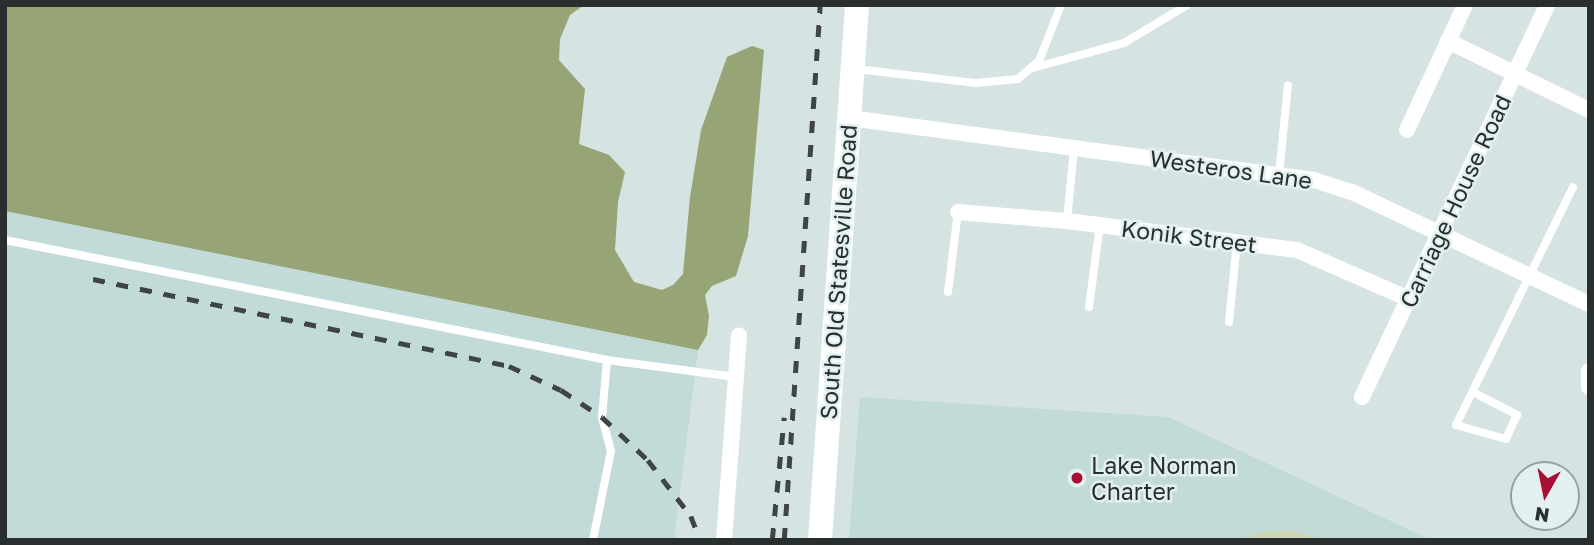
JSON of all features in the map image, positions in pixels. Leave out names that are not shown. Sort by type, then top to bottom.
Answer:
[{"type":"main road","name":"South Old Statesville Road","points":[[820,540],[858,5]]},
{"type":"street","points":[[1406,130],[1465,5]]},
{"type":"street","name":"Carriage House Road","points":[[1362,397],[1548,5]]},
{"type":"street","points":[[1448,41],[1589,110]]},
{"type":"street","name":"Westeros Lane","points":[[849,118],[1314,180],[1352,192],[1589,304]]},
{"type":"street","name":"Konik Street","points":[[958,212],[1067,221],[1307,252],[1409,299]]},
{"type":"street","points":[[724,540],[739,336]]},
{"type":"street","points":[[1589,371],[1589,387]]},
{"type":"lane","points":[[853,69],[976,83],[1018,79],[1039,61],[1061,5]]},
{"type":"lane","points":[[1029,69],[1124,43],[1187,5]]},
{"type":"lane","points":[[1279,174],[1289,85]]},
{"type":"lane","points":[[1067,221],[1074,148]]},
{"type":"lane","points":[[1473,392],[1517,415],[1506,439],[1456,425],[1573,187]]},
{"type":"lane","points":[[948,292],[958,212]]},
{"type":"lane","points":[[1088,307],[1100,225]]},
{"type":"lane","points":[[5,240],[607,360],[736,377]]},
{"type":"lane","points":[[1229,322],[1237,242]]},
{"type":"lane","points":[[593,540],[611,451],[602,417],[607,360]]},
{"type":"shaded area","points":[[5,211],[698,350],[674,540],[5,540]]},
{"type":"shaded area","name":"Lake Norman Charter","points":[[860,397],[1168,417],[1431,540],[849,540]]},
{"type":"green space","points":[[5,5],[584,5],[570,15],[560,39],[559,60],[585,89],[579,144],[609,155],[625,172],[618,202],[615,250],[634,282],[662,290],[673,285],[683,274],[690,197],[701,130],[727,57],[752,46],[764,50],[748,236],[736,276],[712,286],[705,295],[709,316],[707,335],[698,350],[5,211]]},
{"type":"green space","points":[[1289,530],[1324,540],[1241,540],[1261,532]]},
{"type":"railway","points":[[784,540],[820,5]]},
{"type":"railway","points":[[93,279],[509,366],[561,390],[602,417],[648,460],[691,516],[700,540]]},
{"type":"railway","points":[[772,540],[784,418]]},
{"type":"place","name":"Lake Norman Charter","points":[[1077,478]]}]
